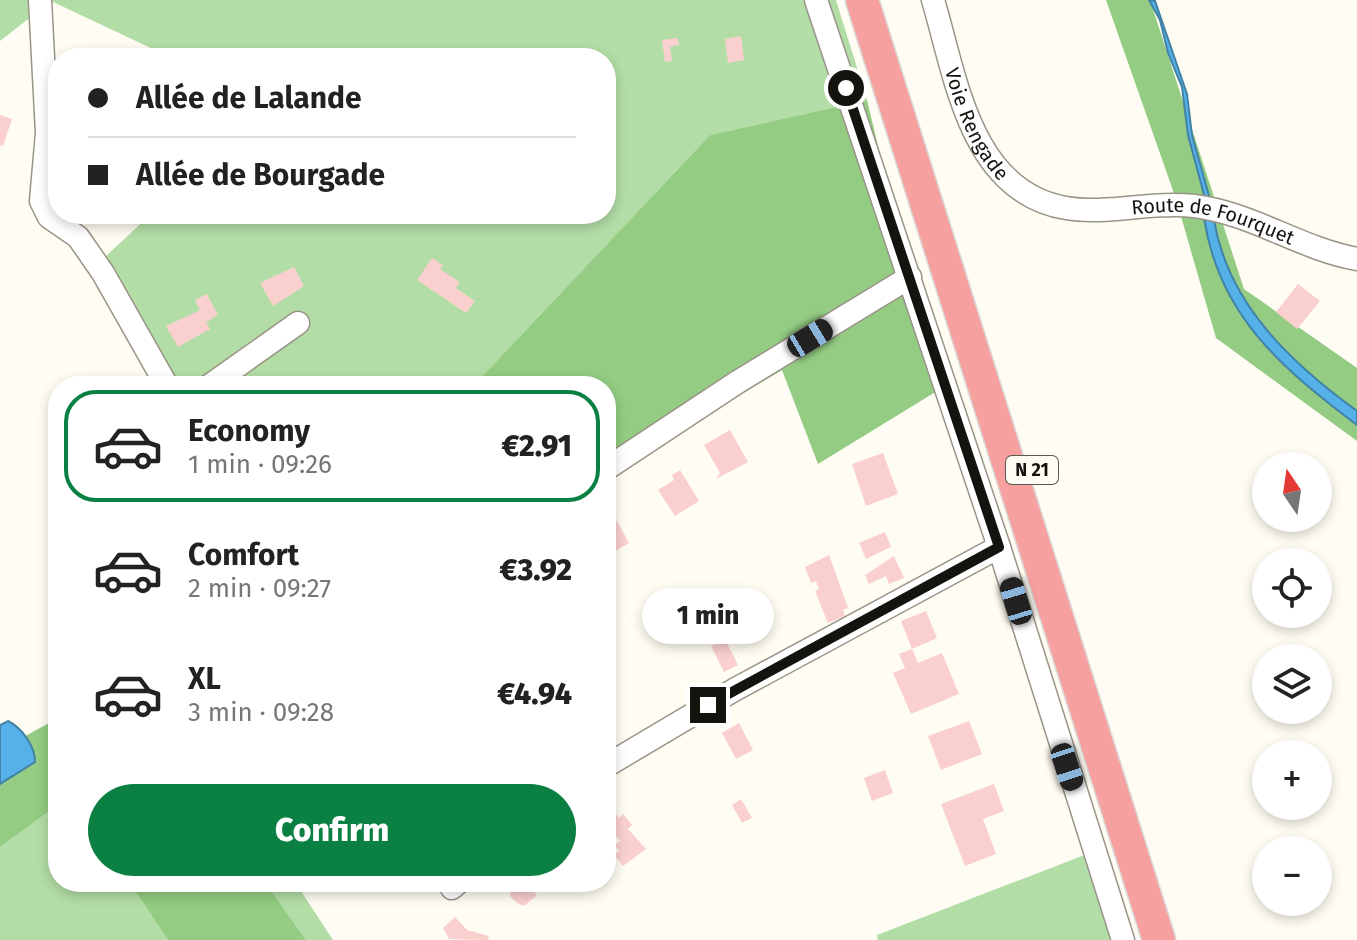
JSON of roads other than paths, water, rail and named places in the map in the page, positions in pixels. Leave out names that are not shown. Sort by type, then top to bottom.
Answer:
[{"type":"highway","name":"N 21","points":[[862,0],[1159,940]]},
{"type":"highway","name":"N 21","points":[[885,0],[1179,940]]},
{"type":"street","points":[[40,0],[47,133],[41,201],[48,215]]},
{"type":"street","points":[[816,0],[999,547],[1123,940]]},
{"type":"street","name":"Voie Rengade","points":[[933,0],[964,103],[990,162],[1007,181],[1029,195],[1067,209]]},
{"type":"street","name":"Route de Fourquet","points":[[1067,209],[1168,205],[1215,210],[1357,259]]},
{"type":"street","points":[[59,224],[78,237],[103,273],[161,376]]},
{"type":"street","points":[[616,462],[736,383],[910,277]]},
{"type":"street","points":[[223,376],[298,323]]},
{"type":"street","points":[[616,760],[734,690],[999,547]]},
{"type":"water","points":[[1149,0],[1155,1],[1187,94],[1192,135],[1211,203],[1206,202],[1188,135],[1182,87],[1168,53],[1160,20]]},
{"type":"water","points":[[1204,218],[1214,220],[1221,250],[1248,305],[1286,352],[1357,411],[1357,425],[1280,360],[1239,312],[1212,253]]},
{"type":"water","points":[[8,721],[27,738],[35,762],[0,784],[0,725]]}]
